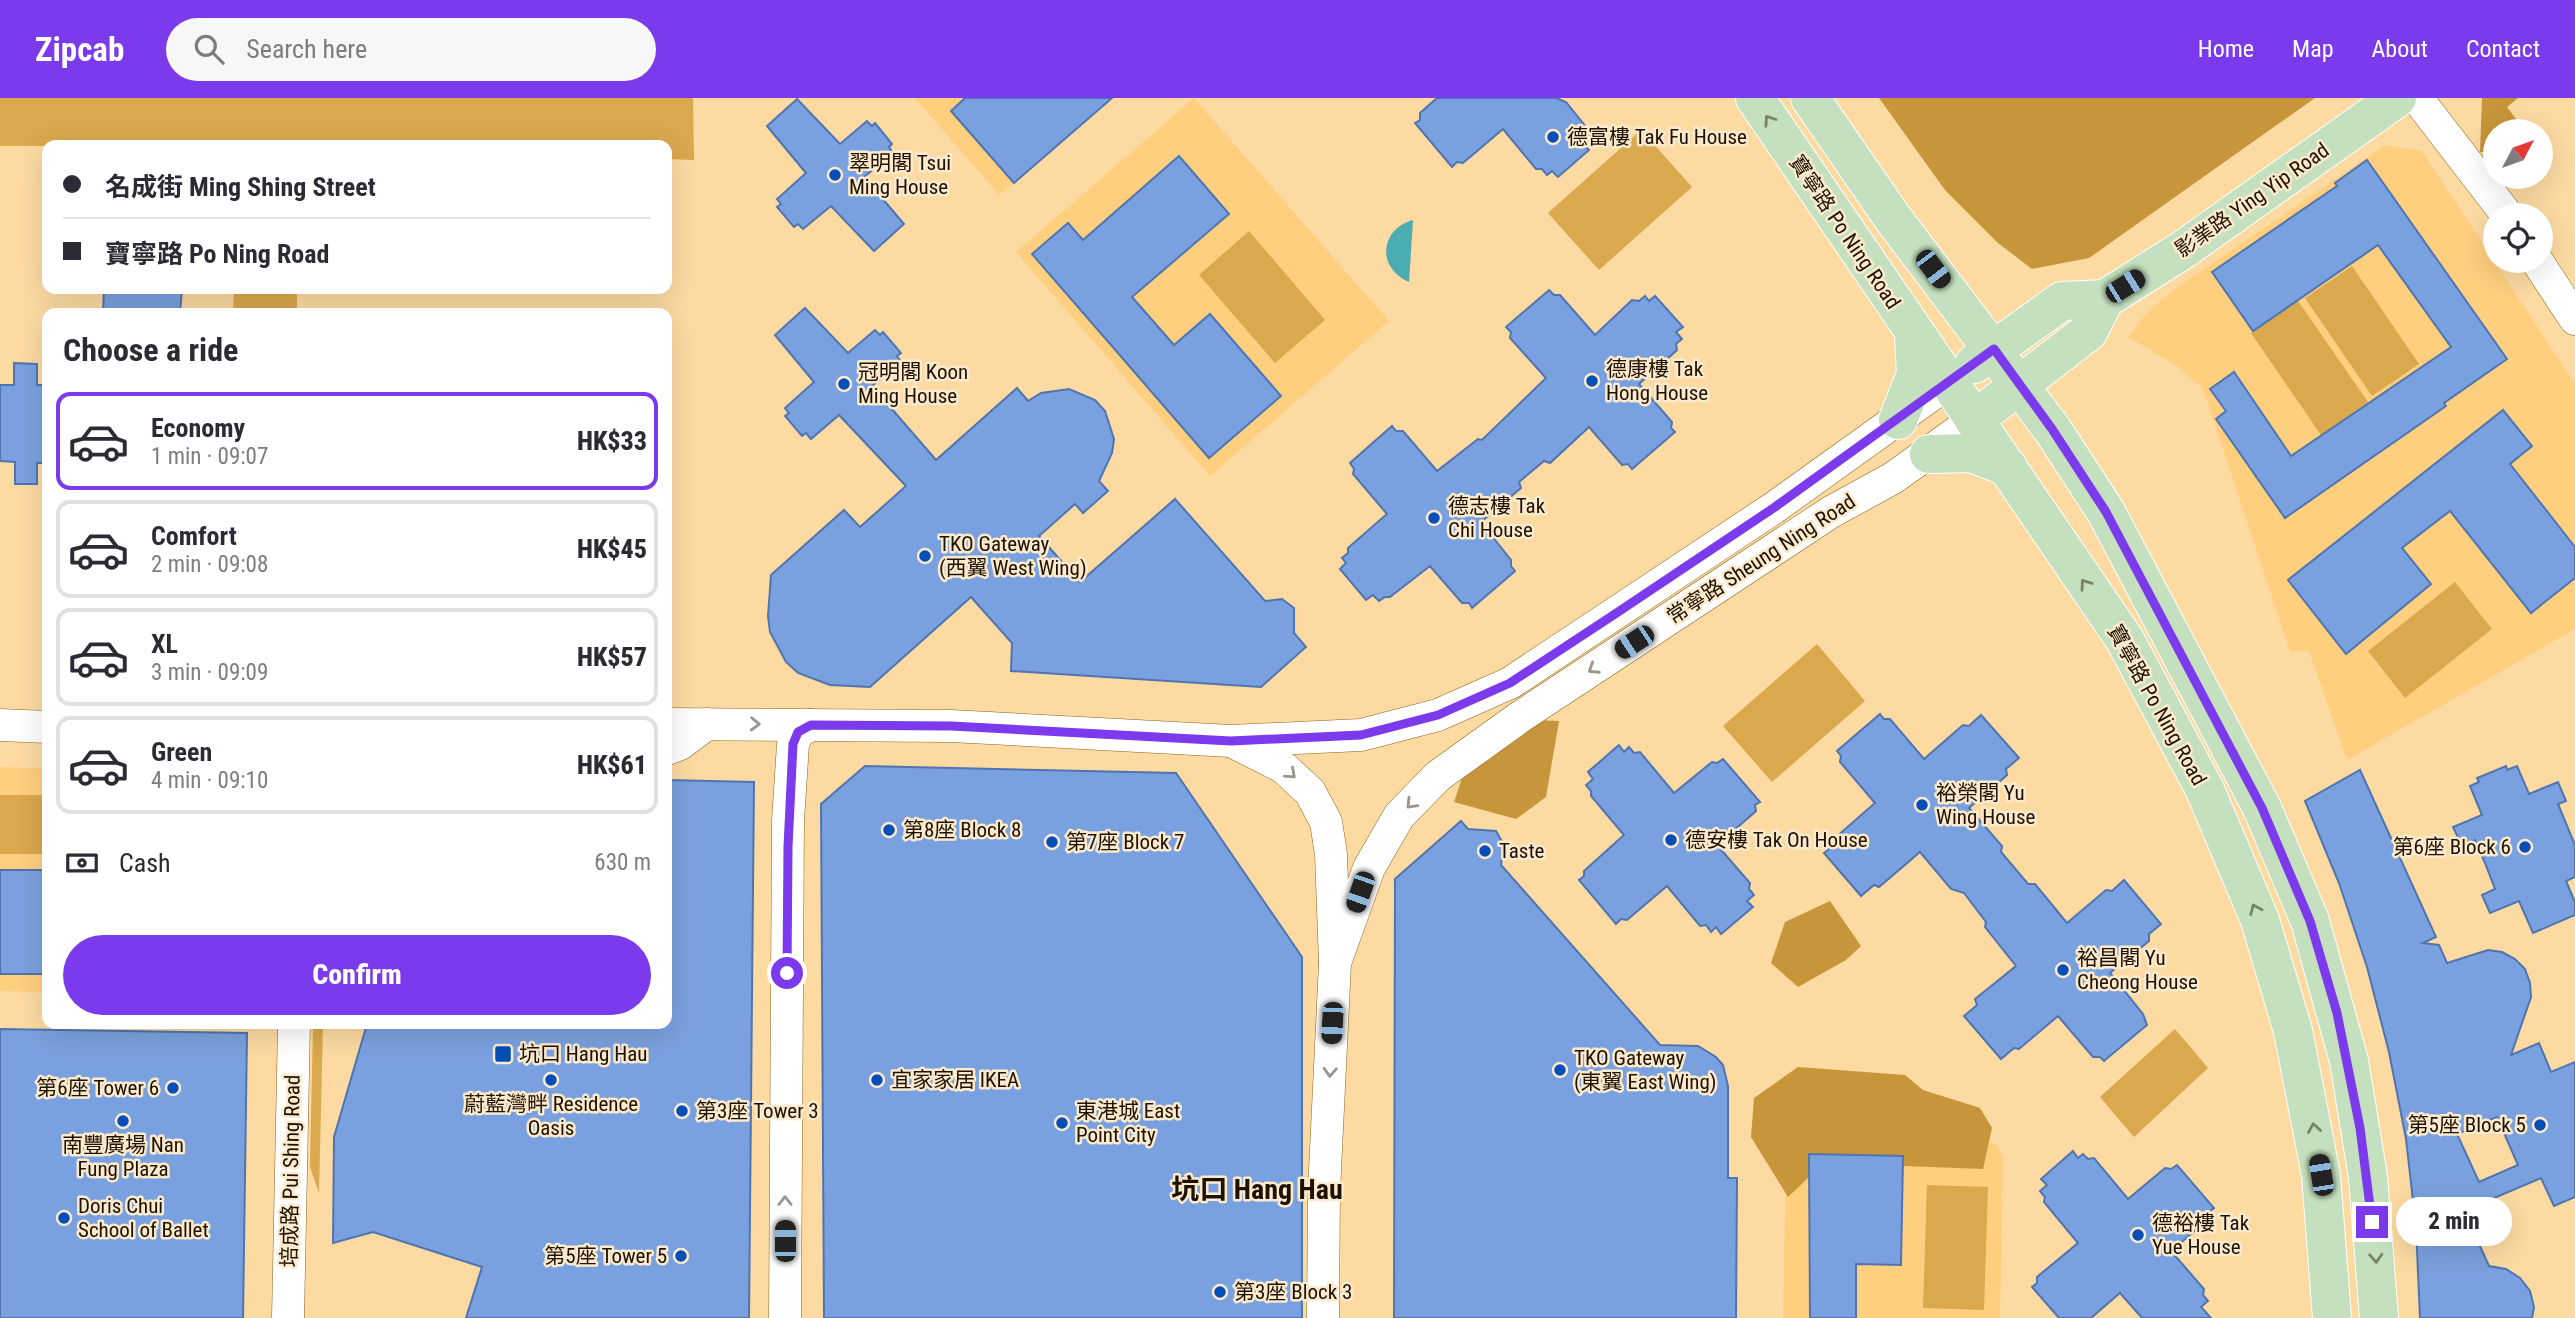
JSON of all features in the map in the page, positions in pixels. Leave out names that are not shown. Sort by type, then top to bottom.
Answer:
[{"type":"main road","name":"寶寧路 Po Ning Road","points":[[1755,98],[1914,335],[2008,467],[2055,542],[2125,640],[2205,790],[2260,920],[2293,1031],[2310,1108],[2324,1201],[2332,1318]]},
{"type":"main road","name":"寶寧路 Po Ning Road","points":[[1810,98],[1880,201],[1994,349],[2113,524],[2262,808],[2310,921],[2349,1061],[2368,1177],[2379,1318]]},
{"type":"main road","name":"影業路 Ying Yip Road","points":[[1994,349],[2062,301],[2105,299],[2184,249],[2398,98]]},
{"type":"main road","points":[[2020,386],[2088,332],[2105,299]]},
{"type":"main road","points":[[1964,308],[1993,320],[2030,322]]},
{"type":"main road","points":[[1898,420],[1912,391],[1916,374],[1914,335]]},
{"type":"main road","name":"常寧路 Sheung Ning Road","points":[[1948,383],[1994,349]]},
{"type":"main road","name":"常寧路 Sheung Ning Road","points":[[1975,420],[2020,386]]},
{"type":"main road","points":[[1929,454],[1971,453],[2008,467]]},
{"type":"street","points":[[2417,98],[2498,203]]},
{"type":"street","points":[[2545,273],[2575,319]]},
{"type":"street","name":"常寧路 Sheung Ning Road","points":[[672,724],[951,726],[1231,741],[1361,735],[1438,715],[1510,683],[1775,507],[1948,383]]},
{"type":"street","name":"常寧路 Sheung Ning Road","points":[[1335,963],[1369,868],[1399,816],[1438,776],[1520,717],[1793,536],[1929,454],[1975,420]]},
{"type":"street","points":[[672,747],[707,724]]},
{"type":"street","points":[[0,725],[42,727]]},
{"type":"street","points":[[785,1318],[788,821],[793,744],[798,732],[811,725]]},
{"type":"street","points":[[1231,741],[1283,767],[1310,792],[1326,822],[1331,854],[1335,963],[1324,1191],[1323,1318]]},
{"type":"street","name":"培成路 Pui Shing Road","points":[[288,1318],[294,1029]]},
{"type":"shaded area","points":[[0,98],[693,98],[694,160],[672,159],[672,140],[42,140],[42,146],[0,146]]},
{"type":"shaded area","points":[[915,98],[1112,98],[999,195]]},
{"type":"shaded area","points":[[1194,98],[1389,321],[1210,476],[1016,252]]},
{"type":"shaded area","points":[[1879,98],[2315,98],[2089,258],[2032,269],[1998,243],[1945,190]]},
{"type":"shaded area","points":[[2482,98],[2518,98],[2507,107],[2516,119],[2483,119],[2483,152],[2480,152]]},
{"type":"shaded area","points":[[1641,130],[1692,187],[1599,270],[1548,213]]},
{"type":"shaded area","points":[[2385,145],[2422,151],[2483,244],[2483,273],[2502,273],[2575,384],[2575,629],[2347,760],[2309,651],[2290,651],[2203,389],[2179,367],[2128,337],[2146,314],[2169,293]]},
{"type":"shaded area","points":[[1249,231],[1325,320],[1275,363],[1199,275]]},
{"type":"shaded area","points":[[2352,266],[2419,364],[2372,396],[2305,298]]},
{"type":"shaded area","points":[[234,294],[297,294],[297,308],[233,308]]},
{"type":"shaded area","points":[[2298,301],[2368,402],[2321,435],[2251,333]]},
{"type":"shaded area","points":[[2455,582],[2492,629],[2405,698],[2368,651]]},
{"type":"shaded area","points":[[1817,644],[1865,701],[1772,782],[1723,726]]},
{"type":"shaded area","points":[[1534,720],[1559,721],[1546,797],[1516,819],[1454,802],[1463,775],[1489,760]]},
{"type":"shaded area","points":[[0,767],[42,769],[42,992],[0,991]]},
{"type":"shaded area","points":[[0,795],[42,795],[42,854],[0,854]]},
{"type":"shaded area","points":[[1830,901],[1861,946],[1846,960],[1798,987],[1771,963],[1785,922]]},
{"type":"shaded area","points":[[313,1029],[323,1029],[319,1193],[310,1167]]},
{"type":"shaded area","points":[[2175,1029],[2208,1068],[2134,1137],[2100,1097]]},
{"type":"shaded area","points":[[1798,1067],[1905,1075],[1923,1090],[1980,1108],[1992,1128],[1983,1169],[1824,1163],[1788,1197],[1751,1137],[1754,1098]]},
{"type":"shaded area","points":[[1987,1140],[1998,1146],[2003,1157],[2000,1318],[1783,1318],[1786,1167]]},
{"type":"shaded area","points":[[1927,1185],[1988,1187],[1984,1310],[1923,1308]]},
{"type":"water","points":[[1413,220],[1409,282],[1391,268],[1386,249],[1394,232]]},
{"type":"building","points":[[965,98],[1112,98],[1014,183],[951,111]]},
{"type":"building","name":"德富樓 Tak Fu House","points":[[1437,98],[1556,98],[1566,102],[1586,127],[1585,132],[1590,138],[1583,144],[1589,150],[1558,177],[1552,171],[1547,175],[1542,169],[1536,169],[1503,129],[1463,163],[1457,162],[1452,167],[1415,123],[1420,120],[1420,113]]},
{"type":"building","name":"翠明閣 Tsui Ming House","points":[[797,99],[840,144],[867,121],[872,126],[875,123],[892,144],[889,147],[893,153],[864,177],[904,224],[874,251],[831,206],[803,229],[798,224],[794,227],[777,207],[781,204],[777,199],[806,173],[767,126]]},
{"type":"building","points":[[1179,156],[1229,214],[1132,297],[1174,345],[1210,314],[1281,396],[1209,458],[1032,254],[1068,223],[1083,240]]},
{"type":"building","points":[[2367,160],[2507,359],[2444,403],[2446,406],[2285,518],[2216,419],[2226,411],[2210,389],[2234,372],[2291,456],[2451,347],[2378,245],[2253,331],[2212,272],[2337,186],[2335,183]]},
{"type":"building","points":[[1549,290],[1554,295],[1560,295],[1595,335],[1632,300],[1639,301],[1645,296],[1649,301],[1655,296],[1683,327],[1676,332],[1682,339],[1676,344],[1677,350],[1639,384],[1672,422],[1671,428],[1675,432],[1632,469],[1628,464],[1622,465],[1589,427],[1550,463],[1544,461],[1519,482],[1521,488],[1481,522],[1511,560],[1515,571],[1472,608],[1469,603],[1462,603],[1430,566],[1390,597],[1379,601],[1373,595],[1366,600],[1340,569],[1346,563],[1342,558],[1348,553],[1348,548],[1387,514],[1353,474],[1354,469],[1350,463],[1392,426],[1396,431],[1403,431],[1437,471],[1478,439],[1482,440],[1546,378],[1510,338],[1511,332],[1506,327]]},
{"type":"building","points":[[104,294],[182,294],[180,308],[103,308]]},
{"type":"building","name":"TKO Gateway (西翼 West Wing)","points":[[805,308],[848,353],[875,330],[880,335],[883,332],[901,353],[897,356],[901,362],[872,386],[936,460],[1017,388],[1028,401],[1041,393],[1069,389],[1095,400],[1105,411],[1114,439],[1112,453],[1099,481],[1108,491],[1083,513],[1075,504],[1039,536],[1080,582],[1175,499],[1265,601],[1282,599],[1294,608],[1294,633],[1306,647],[1261,687],[1011,671],[1012,643],[971,597],[870,687],[830,685],[798,673],[786,662],[770,632],[768,616],[771,575],[844,510],[860,527],[906,486],[839,415],[811,439],[806,433],[802,436],[785,416],[789,413],[785,408],[814,382],[775,335]]},
{"type":"building","points":[[14,363],[37,364],[37,385],[42,385],[42,463],[37,463],[37,484],[15,484],[15,462],[0,461],[0,385],[14,385]]},
{"type":"building","points":[[2503,410],[2532,446],[2510,464],[2575,547],[2575,578],[2531,613],[2450,511],[2402,548],[2431,584],[2346,654],[2288,580]]},
{"type":"building","points":[[1880,714],[1884,719],[1890,719],[1924,759],[1963,725],[1969,726],[1981,715],[2019,758],[2006,769],[2007,775],[1969,808],[2002,846],[2001,852],[2028,884],[2035,884],[2067,923],[2106,890],[2112,891],[2124,880],[2161,924],[2149,934],[2149,941],[2110,973],[2143,1014],[2147,1025],[2104,1061],[2100,1057],[2093,1057],[2058,1016],[2019,1049],[2014,1048],[2001,1059],[1964,1016],[1977,1005],[1975,999],[2016,966],[1985,927],[1986,922],[1964,893],[1951,889],[1920,852],[1879,887],[1874,885],[1861,896],[1824,853],[1837,842],[1836,837],[1875,803],[1840,762],[1841,756],[1837,751]]},
{"type":"building","name":"德安樓 Tak On House","points":[[1619,745],[1624,752],[1629,747],[1634,753],[1640,752],[1674,793],[1712,762],[1717,763],[1723,759],[1760,802],[1755,805],[1756,811],[1717,845],[1750,883],[1749,889],[1754,895],[1747,901],[1753,907],[1721,934],[1716,927],[1711,932],[1706,925],[1700,926],[1667,886],[1627,920],[1621,919],[1616,924],[1579,880],[1584,876],[1584,871],[1624,835],[1591,796],[1586,785],[1593,779],[1588,772]]},
{"type":"building","name":"東港城 East Point City","points":[[865,766],[1176,773],[1302,957],[1302,1318],[824,1318],[821,804]]},
{"type":"building","name":"第6座 Block 6","points":[[2506,766],[2507,770],[2517,766],[2529,794],[2558,782],[2566,801],[2558,804],[2575,845],[2575,877],[2566,881],[2575,902],[2575,915],[2533,933],[2519,901],[2490,913],[2482,895],[2495,889],[2485,863],[2475,840],[2462,846],[2453,827],[2482,815],[2470,786],[2479,782],[2477,778]]},
{"type":"building","points":[[2360,770],[2436,937],[2423,943],[2439,945],[2447,963],[2488,950],[2502,952],[2515,959],[2525,969],[2531,997],[2511,1055],[2539,1043],[2551,1072],[2575,1062],[2575,1197],[2554,1206],[2541,1178],[2487,1201],[2496,1223],[2474,1233],[2489,1266],[2506,1269],[2520,1278],[2530,1291],[2534,1307],[2532,1318],[2420,1318],[2416,1227],[2406,1139],[2389,1052],[2367,967],[2339,883],[2305,801]],"holes":[[[2497,1117],[2518,1165],[2479,1182],[2457,1134]]]},
{"type":"building","name":"蔚藍灣畔 Residence Oasis","points":[[672,780],[754,782],[749,1318],[466,1318],[482,1267],[373,1232],[333,1243],[334,1137],[366,1029],[672,1029]]},
{"type":"building","name":"TKO Gateway (東翼 East Wing)","points":[[1461,821],[1468,829],[1496,831],[1504,845],[1501,865],[1660,1045],[1698,1046],[1716,1057],[1723,1065],[1728,1086],[1728,1178],[1737,1178],[1736,1318],[1394,1318],[1395,879]]},
{"type":"building","points":[[0,870],[42,870],[42,974],[0,974]]},
{"type":"building","name":"南豐廣場 Nan Fung Plaza","points":[[0,1029],[247,1033],[243,1318],[0,1318]]},
{"type":"building","name":"德裕樓 Tak Yue House","points":[[2073,1151],[2078,1158],[2083,1154],[2088,1159],[2094,1158],[2128,1199],[2165,1168],[2171,1169],[2177,1165],[2214,1208],[2209,1212],[2210,1218],[2171,1251],[2204,1289],[2203,1295],[2208,1301],[2201,1307],[2211,1318],[2142,1318],[2120,1293],[2091,1318],[2059,1318],[2032,1287],[2037,1283],[2037,1277],[2078,1243],[2044,1202],[2045,1197],[2040,1191],[2047,1185],[2041,1179]]},
{"type":"building","points":[[1809,1154],[1903,1156],[1901,1265],[1856,1264],[1856,1318],[1810,1318]]},
{"type":"place","name":"德富樓 Tak Fu House","points":[[1553,137]]},
{"type":"place","name":"翠明閣 Tsui Ming House","points":[[835,175]]},
{"type":"place","name":"德康樓 Tak Hong House","points":[[1592,381]]},
{"type":"place","name":"冠明閣 Koon Ming House","points":[[844,384]]},
{"type":"place","name":"德志樓 Tak Chi House","points":[[1434,518]]},
{"type":"place","name":"TKO Gateway (西翼 West Wing)","points":[[925,556]]},
{"type":"place","name":"裕榮閣 Yu Wing House","points":[[1922,805]]},
{"type":"place","name":"第8座 Block 8","points":[[889,830]]},
{"type":"place","name":"德安樓 Tak On House","points":[[1671,840]]},
{"type":"place","name":"第7座 Block 7","points":[[1052,842]]},
{"type":"place","name":"第6座 Block 6","points":[[2525,847]]},
{"type":"place","name":"Taste","points":[[1485,851]]},
{"type":"place","name":"裕昌閣 Yu Cheong House","points":[[2063,970]]},
{"type":"place","name":"坑口 Hang Hau","points":[[503,1054]]},
{"type":"place","name":"TKO Gateway (東翼 East Wing)","points":[[1560,1070]]},
{"type":"place","name":"蔚藍灣畔 Residence Oasis","points":[[551,1080]]},
{"type":"place","name":"宜家家居 IKEA","points":[[877,1080]]},
{"type":"place","name":"第6座 Tower 6","points":[[173,1088]]},
{"type":"place","name":"第3座 Tower 3","points":[[682,1111]]},
{"type":"place","name":"南豐廣場 Nan Fung Plaza","points":[[123,1121]]},
{"type":"place","name":"東港城 East Point City","points":[[1062,1123]]},
{"type":"place","name":"第5座 Block 5","points":[[2540,1125]]},
{"type":"place","name":"Doris Chui School of Ballet","points":[[64,1218]]},
{"type":"place","name":"德裕樓 Tak Yue House","points":[[2138,1235]]},
{"type":"place","name":"第5座 Tower 5","points":[[681,1256]]},
{"type":"place","name":"第3座 Block 3","points":[[1220,1292]]},
{"type":"district","name":"坑口 Hang Hau","points":[[1257,1189]]},
{"type":"route","points":[[787,973],[788,821],[793,744],[798,732],[803,728],[811,725],[951,726],[1231,741],[1361,735],[1438,715],[1510,683],[1618,612],[1775,507],[1994,349],[2052,429],[2106,512],[2262,808],[2310,921],[2337,1013],[2349,1061],[2368,1177],[2372,1222]]}]
